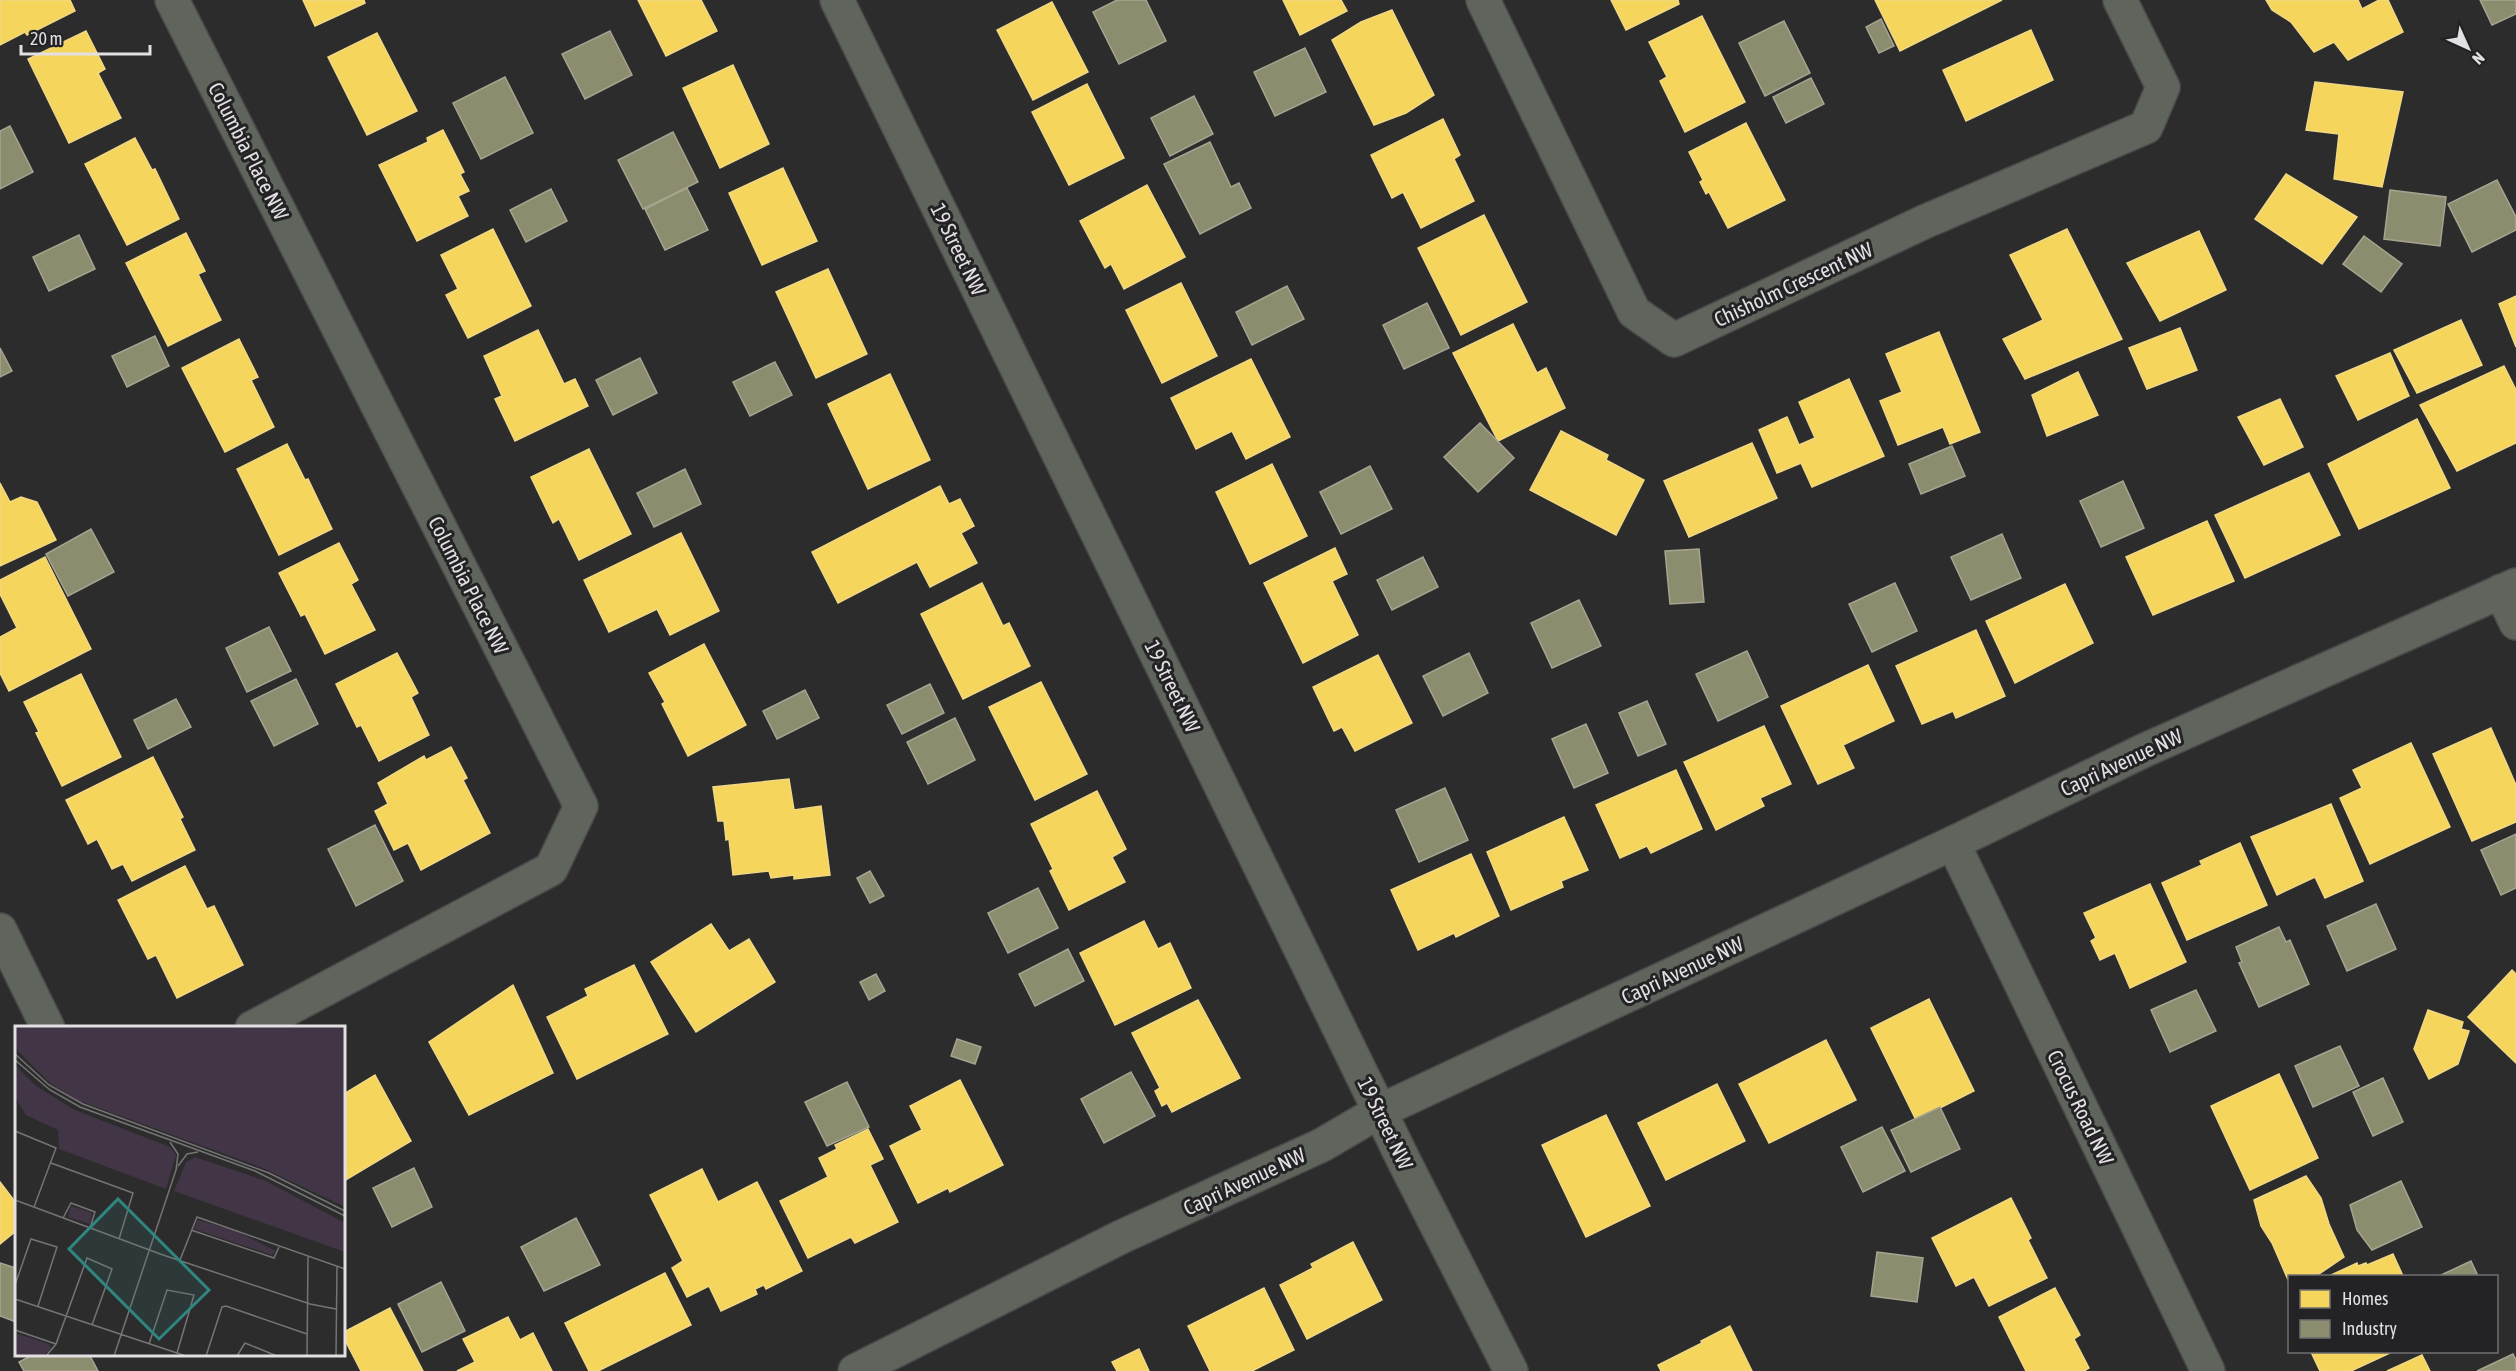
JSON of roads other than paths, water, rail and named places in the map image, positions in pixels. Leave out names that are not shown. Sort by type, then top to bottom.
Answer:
[{"type":"street","name":"Columbia Place NW","points":[[172,0],[581,806],[551,869],[256,1026]]},
{"type":"street","name":"19 Street NW","points":[[837,0],[1380,1111],[1511,1371]]},
{"type":"street","name":"Chisholm Crescent NW","points":[[1484,0],[1634,312],[1674,340],[1924,222],[2146,127],[2163,87],[2120,0]]},
{"type":"street","name":"Capri Avenue NW","points":[[855,1371],[1121,1237],[1322,1145],[1380,1111],[1953,843],[2145,750],[2509,588]]},
{"type":"street","points":[[2509,588],[2516,623]]},
{"type":"street","name":"Crocus Road NW","points":[[1953,843],[2208,1371]]},
{"type":"street","points":[[0,930],[47,1026]]}]
